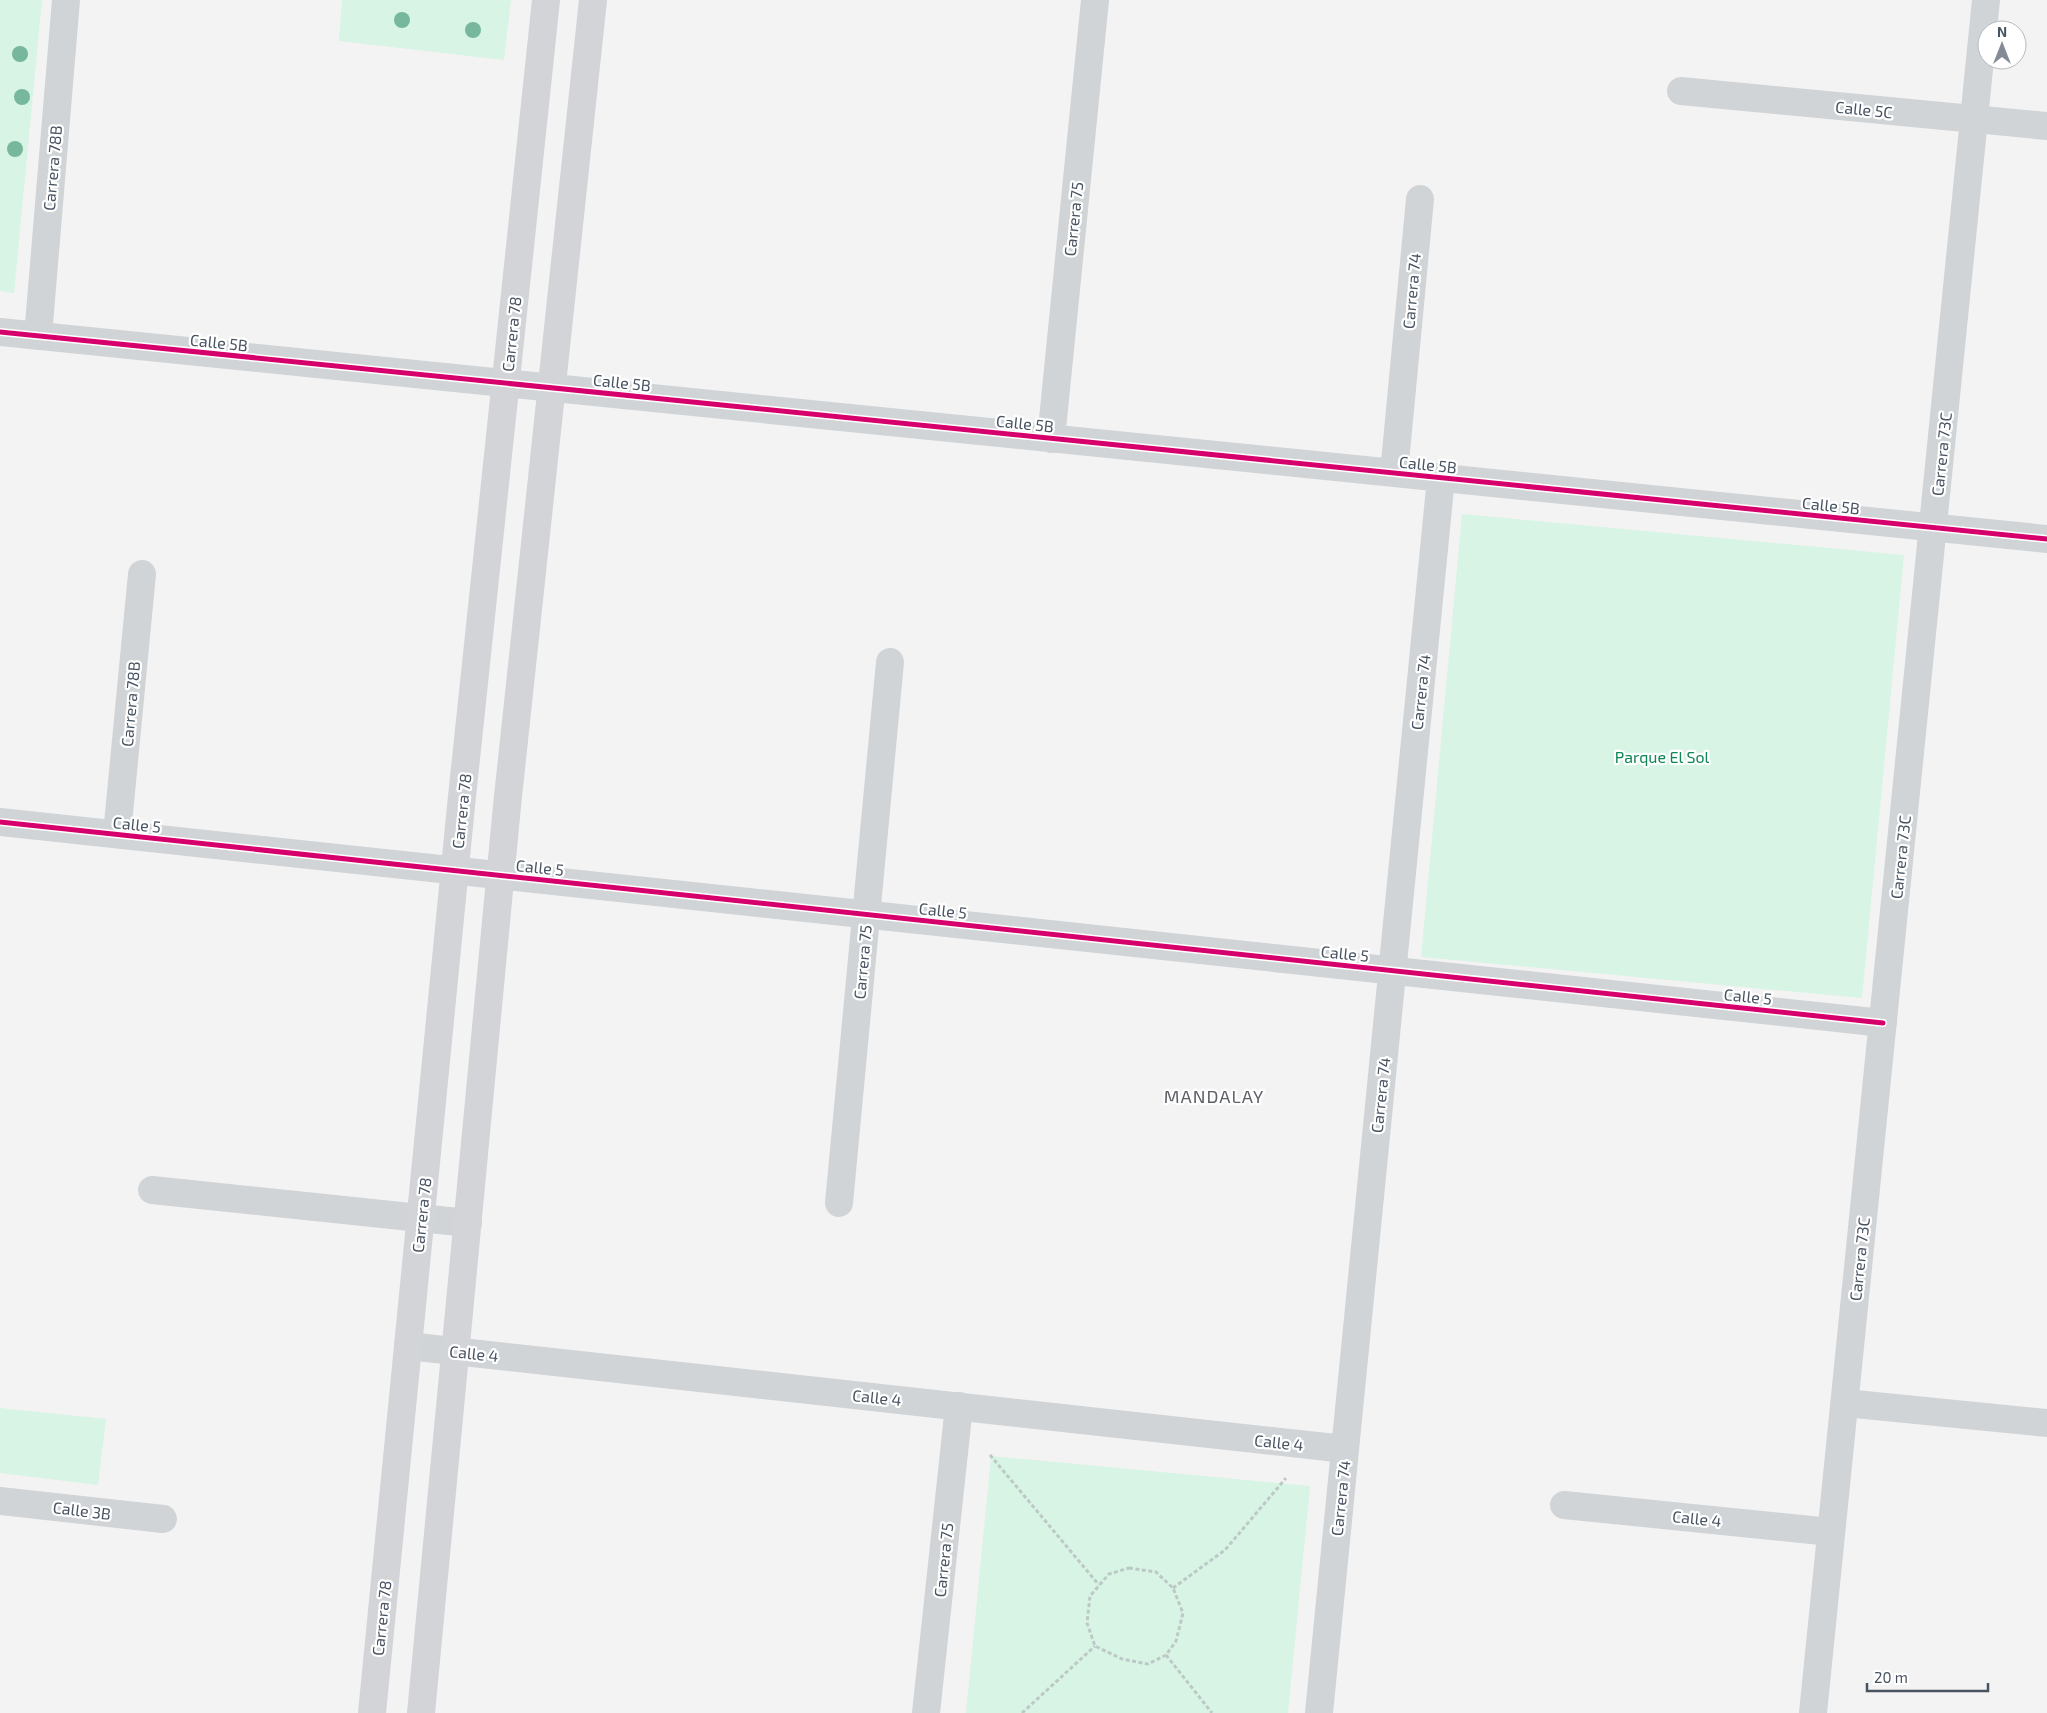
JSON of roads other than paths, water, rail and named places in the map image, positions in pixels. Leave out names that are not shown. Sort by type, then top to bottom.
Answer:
[{"type":"street","name":"Carrera 78B","points":[[38,336],[66,0]]},
{"type":"street","name":"Carrera 78","points":[[372,1713],[455,871],[546,0]]},
{"type":"street","points":[[421,1713],[501,875],[593,0]]},
{"type":"street","name":"Carrera 75","points":[[1051,439],[1096,0]]},
{"type":"street","name":"Carrera 73C","points":[[1813,1713],[1986,0]]},
{"type":"street","name":"Calle 5C","points":[[1681,90],[2047,126]]},
{"type":"street","name":"Carrera 74","points":[[1394,473],[1420,199]]},
{"type":"street","name":"Calle 5B","points":[[0,332],[2047,539]]},
{"type":"street","name":"Carrera 74","points":[[1320,1713],[1332,1448],[1392,970],[1441,478]]},
{"type":"street","name":"Carrera 78B","points":[[117,834],[142,574]]},
{"type":"street","name":"Carrera 75","points":[[839,1203],[890,662]]},
{"type":"street","name":"Calle 5","points":[[0,822],[1883,1023]]},
{"type":"street","points":[[152,1190],[468,1223]]},
{"type":"street","name":"Calle 4","points":[[408,1346],[1332,1448]]},
{"type":"street","points":[[1844,1403],[2047,1423]]},
{"type":"street","name":"Carrera 75","points":[[926,1713],[959,1406]]},
{"type":"street","name":"Calle 3B","points":[[0,1501],[164,1520]]},
{"type":"street","name":"Calle 4","points":[[1564,1505],[1831,1532]]},
{"type":"district","name":"MANDALAY","points":[[1214,1096]]},
{"type":"park label","name":"Parque El Sol","points":[[1662,756]]}]
